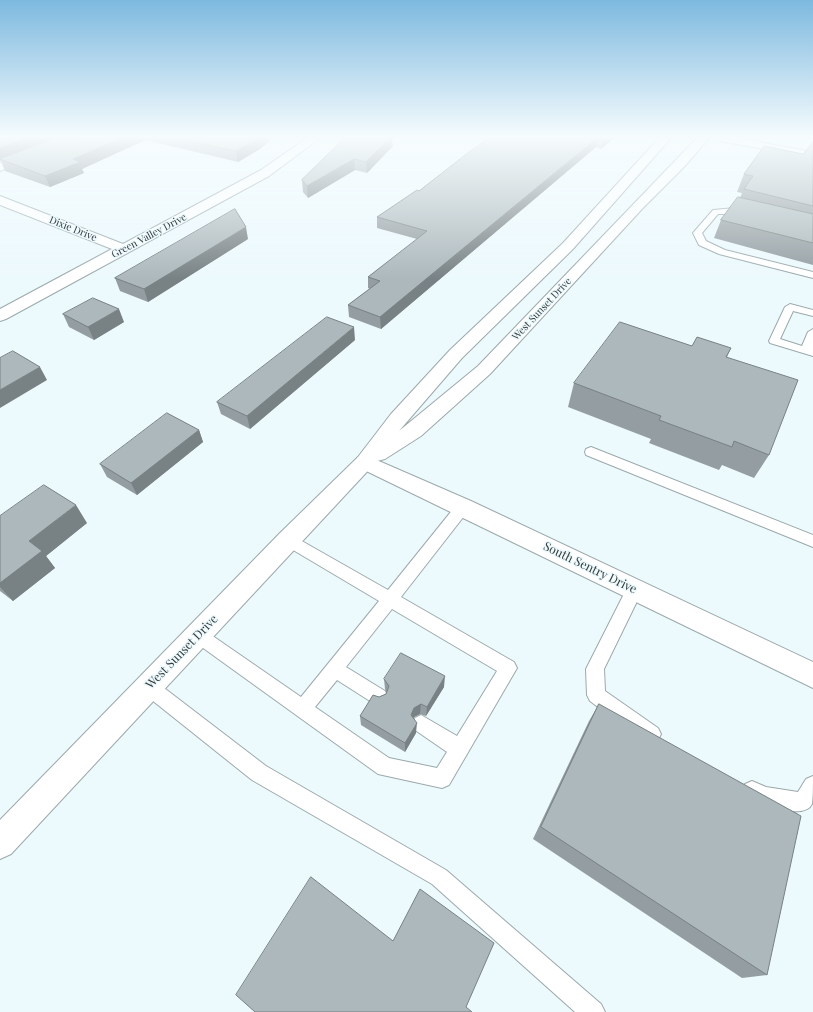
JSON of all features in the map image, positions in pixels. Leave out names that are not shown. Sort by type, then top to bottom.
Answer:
[{"type":"main road","name":"Green Valley Drive","points":[[0,316],[242,185]]},
{"type":"main road","name":"West Sunset Drive","points":[[0,843],[288,540],[365,462],[398,419],[456,354],[568,246],[623,185]]},
{"type":"main road","name":"West Sunset Drive","points":[[365,462],[414,431],[484,370],[637,206],[658,185]]},
{"type":"main road","name":"Dixie Drive","points":[[0,200],[124,249]]},
{"type":"main road","name":"South Sentry Drive","points":[[365,462],[463,507],[813,675]]},
{"type":"lane","points":[[756,216],[735,211],[716,212],[697,233],[702,243],[722,252],[813,275]]},
{"type":"lane","points":[[813,313],[790,307],[774,341],[809,352],[813,332]]},
{"type":"lane","points":[[591,452],[813,541]]},
{"type":"lane","points":[[304,709],[463,507]]},
{"type":"lane","points":[[198,634],[385,767],[442,778],[508,668],[288,540]]},
{"type":"lane","points":[[635,589],[594,668],[596,694],[621,714],[667,744]]},
{"type":"lane","points":[[334,669],[379,698]]},
{"type":"lane","points":[[149,687],[259,773],[439,877],[594,1012]]},
{"type":"lane","points":[[421,724],[460,749]]},
{"type":"lane","points":[[739,784],[765,797],[802,802],[813,786]]},
{"type":"building","points":[[426,185],[540,185],[380,317],[348,305],[380,281],[368,277],[427,231],[377,217],[417,190],[419,191]]},
{"type":"building","points":[[747,185],[813,185],[813,206],[744,189]]},
{"type":"building","points":[[738,197],[813,214],[813,243],[721,220]]},
{"type":"building","points":[[235,209],[246,227],[144,289],[115,278]]},
{"type":"building","points":[[93,298],[119,309],[88,327],[63,314]]},
{"type":"building","points":[[327,317],[354,327],[247,416],[217,402]]},
{"type":"building","points":[[620,322],[692,346],[697,337],[731,348],[726,357],[798,380],[769,455],[734,441],[732,447],[659,420],[661,416],[574,383]]},
{"type":"building","points":[[13,351],[40,367],[0,390],[0,358]]},
{"type":"building","points":[[167,413],[199,430],[131,483],[100,464]]},
{"type":"building","points":[[44,485],[76,505],[29,541],[42,551],[0,583],[0,516]]},
{"type":"building","points":[[401,653],[445,676],[427,707],[421,704],[414,708],[411,715],[417,723],[405,743],[360,716],[373,695],[379,697],[386,694],[389,686],[384,679]]},
{"type":"building","points":[[599,704],[801,816],[767,975],[541,827]]},
{"type":"building","points":[[311,877],[393,941],[420,889],[494,943],[466,1007],[472,1012],[255,1012],[236,995]]}]
